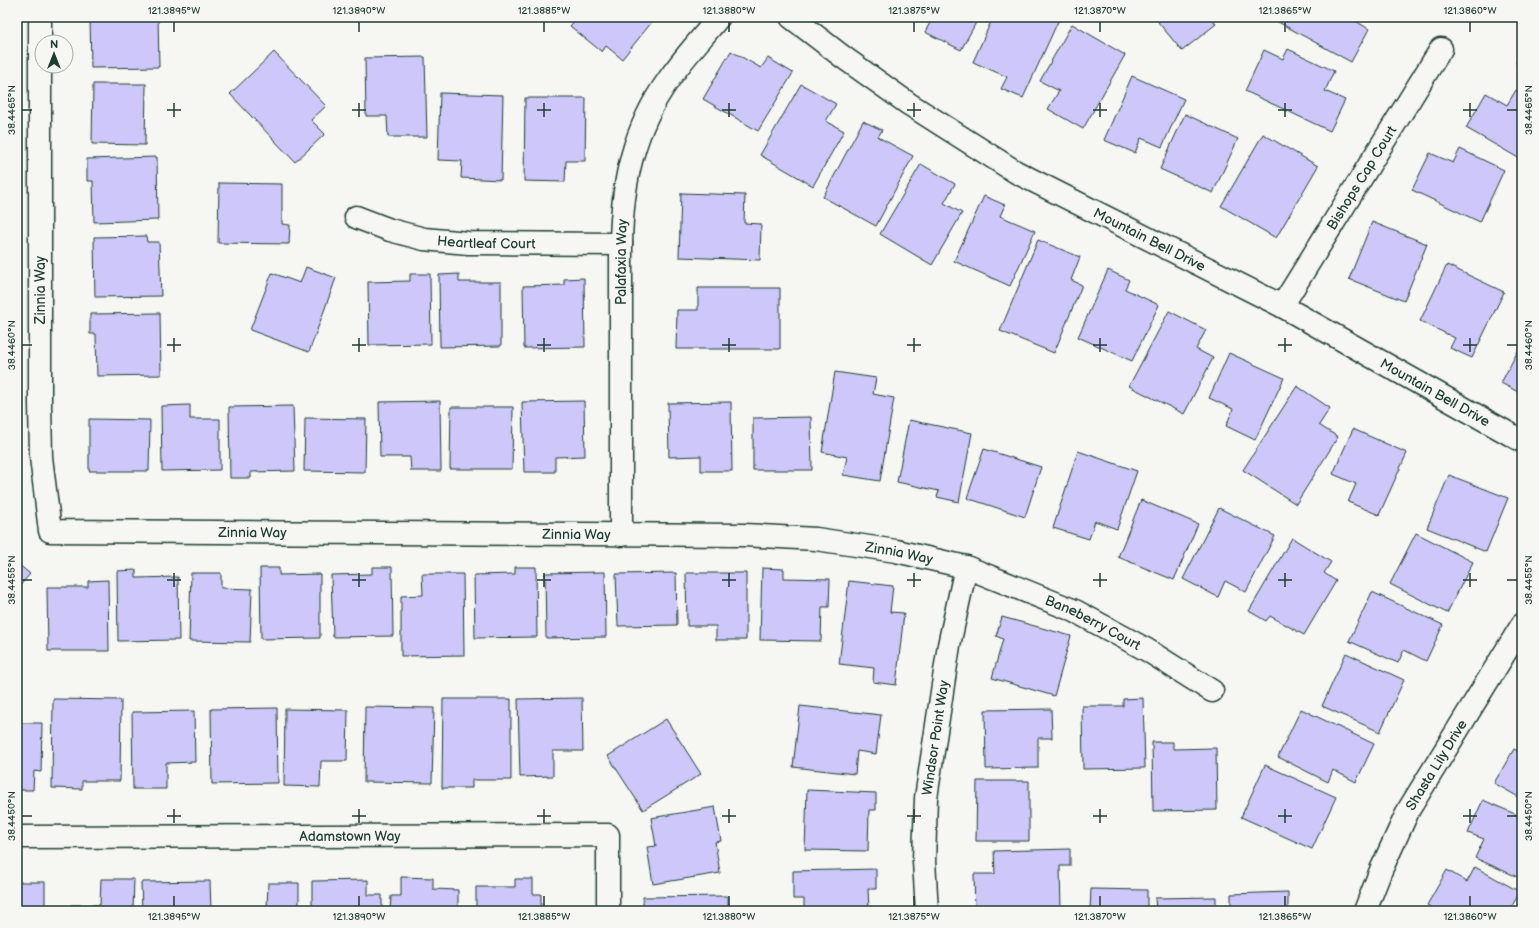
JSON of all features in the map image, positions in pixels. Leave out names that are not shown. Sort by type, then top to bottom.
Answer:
[{"type":"street","name":"Zinnia Way","points":[[40,17],[41,458],[50,531],[744,535],[816,539],[896,551],[966,567]]},
{"type":"street","name":"Palafaxia Way","points":[[621,535],[621,213],[625,186],[632,152],[646,118],[669,79],[719,17]]},
{"type":"street","name":"Mountain Bell Drive","points":[[791,17],[843,58],[909,104],[1016,172],[1282,306],[1522,441]]},
{"type":"street","name":"Bishops Cap Court","points":[[1282,306],[1442,49]]},
{"type":"street","name":"Heartleaf Court","points":[[356,216],[390,230],[424,239],[468,243],[621,244]]},
{"type":"street","name":"Baneberry Court","points":[[966,567],[1076,611],[1147,650],[1212,691]]},
{"type":"street","name":"Windsor Point Way","points":[[927,911],[924,861],[926,798],[948,645],[966,567]]},
{"type":"street","name":"Shasta Lily Drive","points":[[1365,911],[1381,870],[1409,809],[1522,625]]},
{"type":"street","name":"Adamstown Way","points":[[17,838],[608,835],[608,911]]},
{"type":"building","points":[[90,17],[158,17],[159,67],[91,68]]},
{"type":"building","points":[[578,17],[656,17],[622,59],[606,46],[602,52],[570,26]]},
{"type":"building","points":[[933,17],[979,17],[961,50],[925,32]]},
{"type":"building","points":[[993,17],[1060,17],[1023,98],[1001,89],[1007,77],[973,62]]},
{"type":"building","points":[[1165,17],[1211,17],[1216,24],[1182,51],[1158,22]]},
{"type":"building","points":[[1269,17],[1349,17],[1369,29],[1351,62]]},
{"type":"building","points":[[1072,24],[1125,55],[1083,129],[1048,109],[1059,91],[1040,81]]},
{"type":"building","points":[[1288,49],[1334,71],[1325,91],[1345,100],[1330,131],[1245,91],[1264,50],[1283,59]]},
{"type":"building","points":[[1522,50],[1522,66],[1516,63]]},
{"type":"building","points":[[731,51],[761,68],[768,58],[793,73],[758,131],[703,99]]},
{"type":"building","points":[[274,52],[326,106],[311,120],[325,134],[295,162],[230,94]]},
{"type":"building","points":[[425,57],[427,137],[388,137],[387,116],[366,116],[365,58]]},
{"type":"building","points":[[1132,76],[1184,99],[1162,147],[1141,138],[1135,153],[1104,140]]},
{"type":"building","points":[[93,84],[146,84],[145,145],[92,144]]},
{"type":"building","points":[[801,84],[836,104],[826,121],[844,131],[813,186],[760,155]]},
{"type":"building","points":[[1516,90],[1522,94],[1522,160],[1466,128],[1486,93],[1507,105]]},
{"type":"building","points":[[440,93],[503,95],[501,180],[461,178],[462,161],[438,160]]},
{"type":"building","points":[[525,98],[586,98],[585,161],[566,161],[565,182],[524,181]]},
{"type":"building","points":[[1185,114],[1238,139],[1213,193],[1160,169]]},
{"type":"building","points":[[863,121],[882,130],[878,137],[913,156],[876,226],[823,197]]},
{"type":"building","points":[[1263,134],[1318,166],[1276,238],[1221,206]]},
{"type":"building","points":[[1460,149],[1504,170],[1480,222],[1412,190],[1430,153],[1453,163]]},
{"type":"building","points":[[157,157],[158,220],[94,222],[93,181],[87,181],[87,159]]},
{"type":"building","points":[[921,164],[955,184],[944,203],[962,213],[932,265],[880,234]]},
{"type":"building","points":[[219,183],[282,184],[282,224],[290,225],[289,244],[218,243]]},
{"type":"building","points":[[681,193],[745,195],[744,223],[761,224],[760,260],[679,257]]},
{"type":"building","points":[[984,196],[1005,205],[1000,216],[1035,231],[1010,286],[954,261]]},
{"type":"building","points":[[1372,222],[1427,244],[1404,301],[1349,279]]},
{"type":"building","points":[[146,236],[147,242],[159,242],[161,296],[95,297],[94,237]]},
{"type":"building","points":[[1038,240],[1080,257],[1071,280],[1082,285],[1054,353],[1000,331]]},
{"type":"building","points":[[1447,265],[1504,292],[1472,358],[1450,348],[1455,338],[1420,321]]},
{"type":"building","points":[[306,267],[336,278],[309,352],[250,330],[272,273],[300,283]]},
{"type":"building","points":[[1108,270],[1129,280],[1125,289],[1159,305],[1132,361],[1078,337]]},
{"type":"building","points":[[410,274],[430,274],[431,344],[369,345],[368,282],[410,281]]},
{"type":"building","points":[[459,274],[459,282],[501,282],[501,346],[440,347],[439,275]]},
{"type":"building","points":[[584,278],[585,347],[524,348],[523,286],[564,285],[564,279]]},
{"type":"building","points":[[698,288],[780,288],[780,349],[676,349],[677,310],[698,310]]},
{"type":"building","points":[[1169,311],[1206,330],[1196,349],[1213,358],[1184,414],[1129,386]]},
{"type":"building","points":[[160,313],[161,375],[97,376],[96,334],[90,334],[90,314]]},
{"type":"building","points":[[1522,343],[1522,394],[1501,383]]},
{"type":"building","points":[[1229,353],[1284,378],[1255,440],[1226,426],[1233,409],[1209,398]]},
{"type":"building","points":[[835,372],[876,378],[873,394],[894,398],[880,481],[843,475],[847,457],[822,452]]},
{"type":"building","points":[[1297,386],[1330,408],[1319,425],[1338,437],[1296,504],[1243,470]]},
{"type":"building","points":[[440,401],[441,471],[411,471],[410,457],[380,457],[379,402]]},
{"type":"building","points":[[584,401],[585,456],[555,457],[555,472],[524,472],[522,402]]},
{"type":"building","points":[[731,402],[732,471],[701,471],[701,456],[669,457],[668,403]]},
{"type":"building","points":[[190,405],[190,419],[220,419],[220,470],[162,471],[161,406]]},
{"type":"building","points":[[293,406],[295,471],[251,472],[251,478],[230,478],[229,407]]},
{"type":"building","points":[[451,407],[513,407],[512,469],[450,469]]},
{"type":"building","points":[[811,417],[812,470],[753,470],[753,418]]},
{"type":"building","points":[[305,418],[366,419],[365,472],[304,471]]},
{"type":"building","points":[[89,419],[150,420],[149,471],[89,471]]},
{"type":"building","points":[[909,420],[972,433],[959,502],[937,497],[939,491],[897,482]]},
{"type":"building","points":[[1353,429],[1407,453],[1379,515],[1348,502],[1356,484],[1333,474]]},
{"type":"building","points":[[984,449],[1041,467],[1025,517],[967,498]]},
{"type":"building","points":[[1078,451],[1137,471],[1117,529],[1095,521],[1089,539],[1053,528]]},
{"type":"building","points":[[1449,475],[1508,498],[1486,552],[1427,528]]},
{"type":"building","points":[[1141,500],[1198,524],[1174,580],[1118,557]]},
{"type":"building","points":[[1219,508],[1275,536],[1246,592],[1225,581],[1218,597],[1183,579]]},
{"type":"building","points":[[1416,533],[1473,562],[1447,613],[1390,584]]},
{"type":"building","points":[[1292,538],[1331,562],[1324,573],[1336,581],[1304,635],[1270,616],[1266,621],[1249,611]]},
{"type":"building","points":[[17,563],[30,574],[17,589]]},
{"type":"building","points":[[372,567],[392,567],[393,636],[333,637],[331,575],[372,574]]},
{"type":"building","points":[[515,567],[536,567],[537,637],[475,638],[474,575],[515,574]]},
{"type":"building","points":[[260,568],[279,568],[279,575],[320,574],[320,638],[261,639]]},
{"type":"building","points":[[762,568],[784,569],[784,578],[830,579],[829,607],[822,607],[821,641],[760,640]]},
{"type":"building","points":[[136,570],[136,578],[178,577],[179,640],[118,641],[117,571]]},
{"type":"building","points":[[605,572],[606,637],[546,638],[545,573]]},
{"type":"building","points":[[191,573],[221,573],[221,588],[252,589],[250,642],[189,641]]},
{"type":"building","points":[[676,573],[677,625],[618,626],[616,574]]},
{"type":"building","points":[[686,573],[746,573],[746,640],[716,640],[716,626],[687,626]]},
{"type":"building","points":[[422,574],[463,574],[464,655],[401,656],[401,596],[423,595]]},
{"type":"building","points":[[108,580],[109,651],[48,651],[47,587],[88,587],[88,581]]},
{"type":"building","points":[[849,581],[893,586],[890,612],[904,613],[896,685],[873,682],[874,668],[839,664]]},
{"type":"building","points":[[1372,592],[1443,625],[1426,661],[1404,650],[1398,663],[1349,641]]},
{"type":"building","points":[[1002,617],[1071,636],[1054,696],[992,678],[1003,639],[996,636]]},
{"type":"building","points":[[1346,653],[1404,680],[1380,732],[1322,706]]},
{"type":"building","points":[[582,698],[583,751],[553,751],[553,776],[520,777],[518,699]]},
{"type":"building","points":[[1143,698],[1145,768],[1083,769],[1082,706],[1123,706],[1123,699]]},
{"type":"building","points":[[53,699],[121,700],[120,781],[82,781],[82,789],[52,788]]},
{"type":"building","points":[[443,699],[511,699],[511,780],[472,780],[472,788],[442,788]]},
{"type":"building","points":[[800,706],[881,715],[876,754],[857,751],[855,774],[793,767]]},
{"type":"building","points":[[365,707],[434,708],[432,783],[364,782]]},
{"type":"building","points":[[277,708],[278,783],[212,784],[211,709]]},
{"type":"building","points":[[285,709],[348,710],[347,761],[321,761],[320,787],[284,786]]},
{"type":"building","points":[[1051,709],[1052,738],[1038,738],[1038,768],[986,769],[985,710]]},
{"type":"building","points":[[1301,709],[1374,744],[1356,782],[1333,770],[1328,782],[1278,757]]},
{"type":"building","points":[[194,711],[195,762],[166,763],[166,789],[133,789],[132,712]]},
{"type":"building","points":[[17,714],[19,714],[19,723],[42,723],[41,772],[34,771],[33,790],[17,790]]},
{"type":"building","points":[[666,719],[701,774],[643,810],[608,756]]},
{"type":"building","points":[[1152,742],[1173,742],[1173,749],[1216,748],[1217,810],[1153,811]]},
{"type":"building","points":[[1514,749],[1522,753],[1522,799],[1494,783]]},
{"type":"building","points":[[1265,765],[1336,797],[1312,849],[1241,817]]},
{"type":"building","points":[[977,781],[1029,781],[1029,841],[976,841]]},
{"type":"building","points":[[807,790],[876,793],[876,810],[869,810],[868,851],[805,850]]},
{"type":"building","points":[[1483,800],[1522,817],[1522,879],[1475,858],[1484,839],[1468,833]]},
{"type":"building","points":[[715,807],[721,841],[715,842],[720,873],[653,884],[647,847],[656,846],[651,818]]},
{"type":"building","points":[[1070,849],[1070,866],[1060,866],[1061,911],[975,911],[974,874],[995,874],[994,851]]},
{"type":"building","points":[[1475,867],[1520,892],[1509,911],[1438,911],[1427,905],[1447,870],[1467,882]]},
{"type":"building","points":[[876,869],[876,889],[868,889],[869,911],[804,911],[804,899],[793,899],[793,871]]},
{"type":"building","points":[[401,877],[433,878],[433,889],[458,890],[458,911],[390,911],[391,896],[401,896]]},
{"type":"building","points":[[101,879],[134,879],[133,911],[71,911],[71,905],[100,905]]},
{"type":"building","points":[[515,879],[533,879],[533,894],[541,894],[541,911],[476,911],[476,887],[515,887]]},
{"type":"building","points":[[368,880],[368,895],[382,895],[382,911],[312,911],[312,881]]},
{"type":"building","points":[[210,881],[211,911],[142,911],[141,882]]},
{"type":"building","points":[[17,882],[45,882],[45,911],[17,911]]},
{"type":"building","points":[[268,883],[299,883],[299,911],[236,911],[236,909],[267,909]]},
{"type":"building","points":[[1091,889],[1147,890],[1147,911],[1090,911]]},
{"type":"building","points":[[1288,892],[1288,911],[1231,911],[1231,894]]},
{"type":"building","points":[[728,896],[728,911],[643,911],[643,897]]},
{"type":"building","points":[[1216,897],[1216,911],[1156,911],[1155,898]]}]
